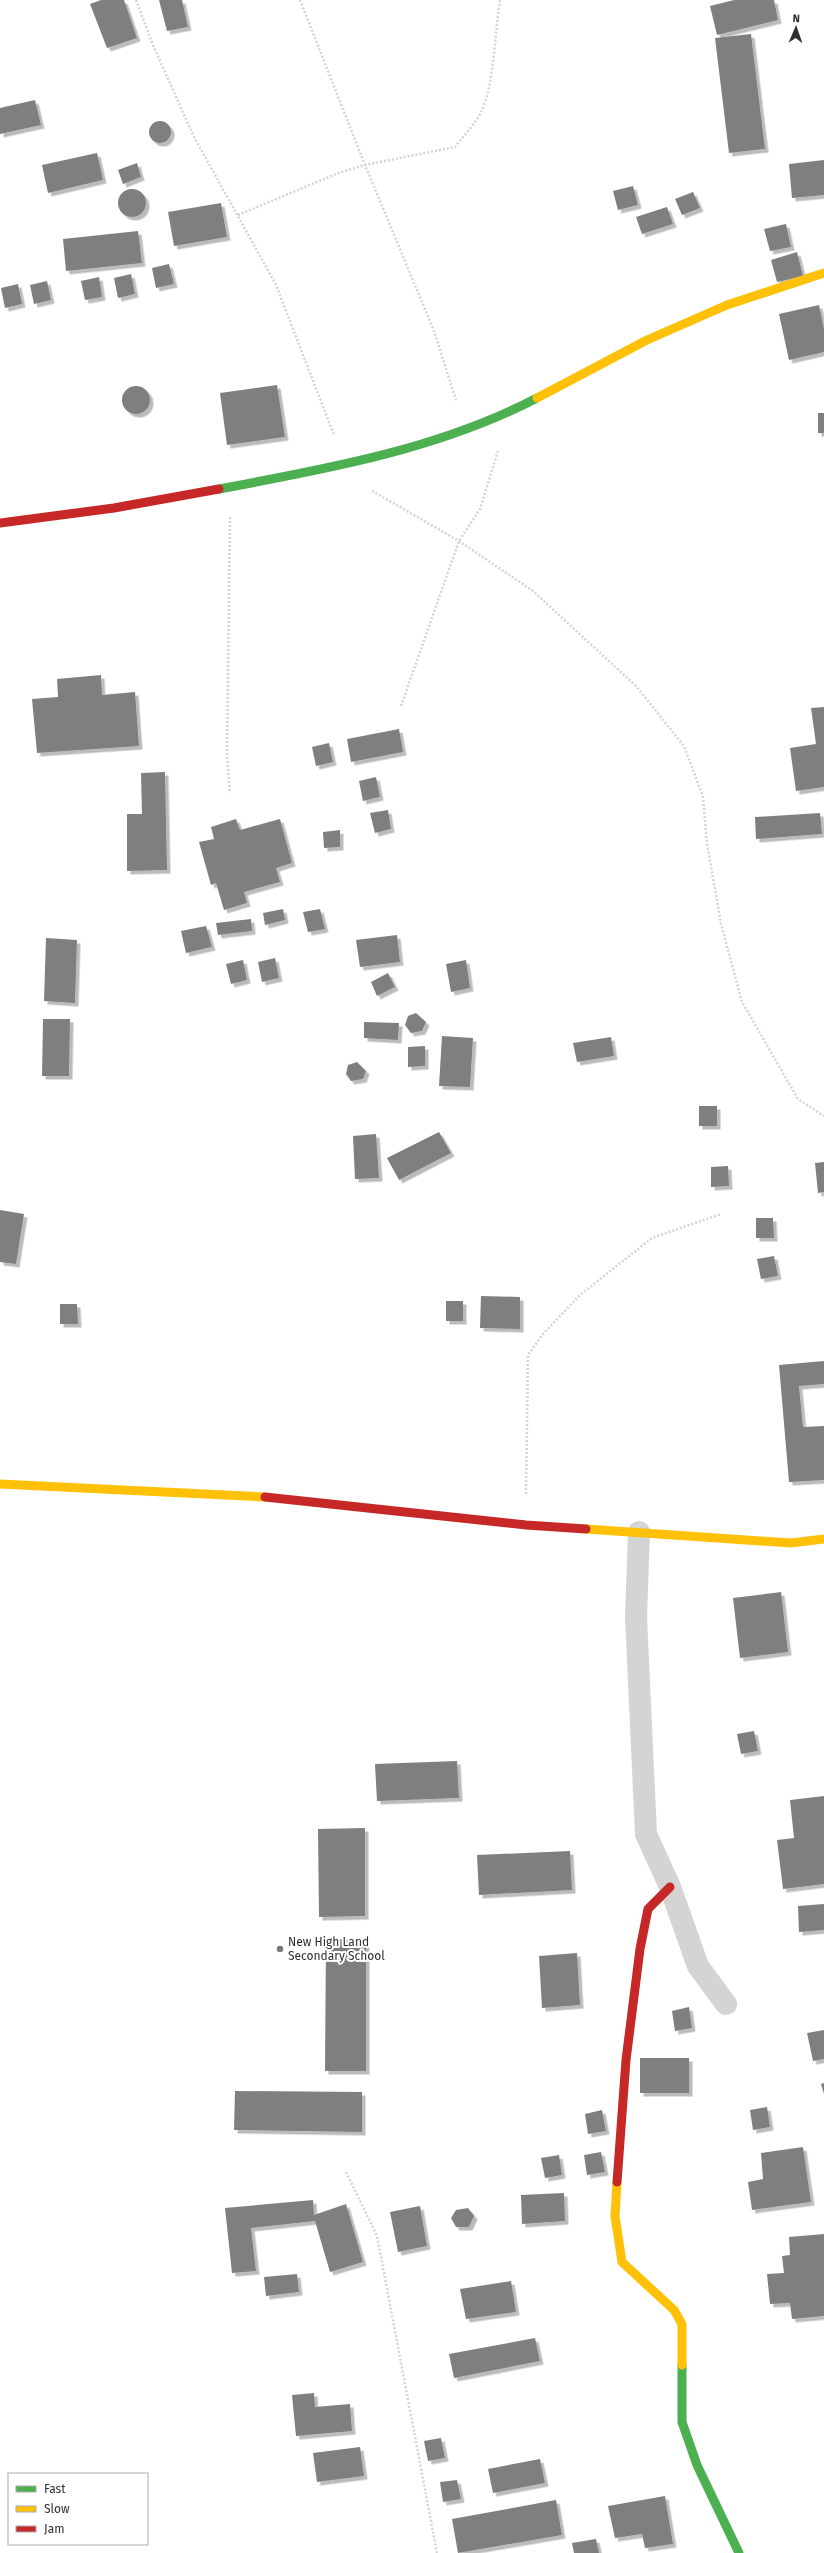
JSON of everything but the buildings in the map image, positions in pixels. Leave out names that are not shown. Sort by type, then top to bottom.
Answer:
[{"type":"street","points":[[0,523],[114,508],[347,465],[466,429],[510,412],[647,340],[727,305],[824,274]]},
{"type":"street","points":[[0,1484],[271,1497],[526,1524],[639,1532],[791,1542],[824,1539]]},
{"type":"street","points":[[639,1532],[636,1618],[646,1834],[670,1887],[698,1966],[726,2004]]},
{"type":"street","points":[[670,1887],[648,1909],[640,1948],[625,2068],[614,2216],[622,2262],[674,2310],[682,2324],[682,2422],[697,2465],[738,2553]]},
{"type":"path","points":[[136,0],[153,45],[193,135],[276,285],[347,465]]},
{"type":"path","points":[[300,0],[365,165],[434,331],[466,429]]},
{"type":"path","points":[[238,215],[365,165],[455,147],[482,112],[492,72],[494,32],[500,0]]},
{"type":"path","points":[[401,706],[459,541],[480,509],[510,412]]},
{"type":"path","points":[[331,468],[459,541],[533,591],[636,686],[684,746],[703,797],[707,843],[721,924],[742,1002],[798,1099],[824,1116]]},
{"type":"path","points":[[230,487],[227,756],[230,793]]},
{"type":"path","points":[[526,1524],[528,1355],[543,1334],[580,1295],[652,1238],[721,1214]]},
{"type":"path","points":[[346,2172],[377,2236],[437,2553]]},
{"type":"traffic: fast","points":[[219,489],[341,465],[422,444],[500,416],[537,398]]},
{"type":"traffic: fast","points":[[682,2365],[682,2422],[697,2465],[739,2553]]},
{"type":"traffic: slow","points":[[537,398],[647,340],[727,305],[824,273]]},
{"type":"traffic: slow","points":[[0,1484],[265,1497]]},
{"type":"traffic: slow","points":[[586,1529],[791,1543],[824,1539]]},
{"type":"traffic: slow","points":[[617,2182],[615,2216],[622,2262],[674,2310],[682,2324],[682,2365]]},
{"type":"traffic: jam","points":[[0,523],[114,508],[219,489]]},
{"type":"traffic: jam","points":[[265,1497],[526,1525],[586,1529]]},
{"type":"traffic: jam","points":[[617,2182],[626,2060],[640,1949],[648,1909],[670,1887]]},
{"type":"place","name":"New High Land Secondary School","points":[[280,1949]]}]
